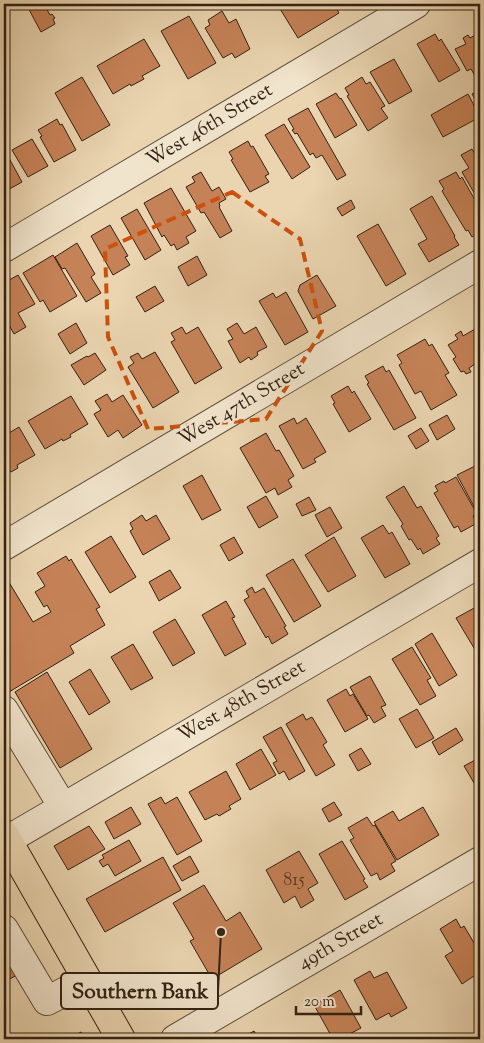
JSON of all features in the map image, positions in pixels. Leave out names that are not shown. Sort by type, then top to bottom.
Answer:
[{"type":"main road","points":[[5,838],[121,1039]]},
{"type":"street","name":"West 46th Street","points":[[4,248],[416,4]]},
{"type":"street","name":"West 47th Street","points":[[4,546],[480,264]]},
{"type":"street","name":"West 48th Street","points":[[5,838],[63,807],[480,563]]},
{"type":"street","points":[[4,710],[63,807]]},
{"type":"street","name":"49th Street","points":[[175,1039],[480,860]]},
{"type":"street","points":[[4,929],[47,1001],[87,980]]},
{"type":"highlighted area","points":[[232,192],[300,239],[322,331],[266,419],[148,429],[108,337],[105,249]]},
{"type":"building","points":[[26,4],[44,4],[50,15],[52,14],[55,18],[53,19],[55,24],[41,32]]},
{"type":"building","points":[[133,4],[144,4],[136,8]]},
{"type":"building","points":[[277,4],[334,4],[339,13],[298,38]]},
{"type":"building","points":[[222,11],[229,23],[236,19],[250,49],[235,58],[232,53],[223,58],[205,28],[210,25],[208,20]]},
{"type":"building","points":[[189,16],[216,63],[188,79],[161,31]]},
{"type":"building","points":[[435,34],[439,41],[441,39],[460,70],[439,82],[417,44]]},
{"type":"building","points":[[477,34],[478,37],[480,35],[480,73],[475,76],[471,69],[467,71],[455,49],[466,44],[463,38],[468,35],[470,38]]},
{"type":"building","points":[[144,39],[160,66],[142,76],[144,79],[131,86],[130,84],[113,94],[97,66]]},
{"type":"building","points":[[394,59],[412,91],[389,104],[370,72]]},
{"type":"building","points":[[82,77],[110,125],[82,141],[55,93]]},
{"type":"building","points":[[362,77],[366,84],[370,82],[385,106],[381,108],[388,118],[368,131],[347,96],[349,95],[345,88]]},
{"type":"building","points":[[480,90],[480,109],[472,94]]},
{"type":"building","points":[[336,93],[357,125],[335,138],[316,104]]},
{"type":"building","points":[[468,94],[480,117],[443,137],[431,115]]},
{"type":"building","points":[[308,108],[346,175],[337,180],[322,155],[316,158],[313,153],[310,155],[297,133],[295,134],[292,130],[294,129],[288,119]]},
{"type":"building","points":[[57,119],[60,125],[62,124],[76,150],[54,162],[38,130]]},
{"type":"building","points":[[284,124],[310,167],[292,179],[265,135]]},
{"type":"building","points":[[32,139],[48,166],[28,177],[12,150]]},
{"type":"building","points":[[248,141],[251,147],[253,146],[269,174],[265,176],[269,182],[250,192],[231,160],[233,159],[229,152]]},
{"type":"building","points":[[4,149],[22,182],[4,192]]},
{"type":"building","points":[[472,149],[480,160],[480,203],[462,172],[469,168],[461,155]]},
{"type":"building","points":[[201,172],[212,191],[219,187],[226,199],[219,203],[219,207],[232,231],[220,238],[204,212],[201,213],[186,187],[195,182],[192,177]]},
{"type":"building","points":[[456,172],[460,179],[462,177],[480,209],[480,232],[472,237],[468,230],[466,231],[442,191],[444,189],[439,181]]},
{"type":"building","points":[[171,188],[196,231],[186,237],[189,243],[177,250],[174,244],[171,246],[164,235],[162,237],[144,203]]},
{"type":"building","points":[[432,196],[459,245],[429,262],[418,244],[427,239],[410,209]]},
{"type":"building","points":[[351,200],[355,208],[342,216],[337,208]]},
{"type":"building","points":[[137,209],[161,250],[145,260],[121,218]]},
{"type":"building","points":[[378,224],[406,274],[386,286],[357,236]]},
{"type":"building","points":[[110,225],[128,256],[125,257],[130,265],[113,275],[91,236]]},
{"type":"building","points":[[77,243],[95,274],[91,277],[101,293],[86,302],[65,268],[62,269],[55,257]]},
{"type":"building","points":[[53,255],[77,296],[50,312],[43,300],[40,302],[23,273]]},
{"type":"building","points":[[197,256],[207,275],[188,286],[178,267]]},
{"type":"building","points":[[18,275],[35,304],[18,313],[26,327],[14,334],[4,316],[4,283]]},
{"type":"building","points":[[317,275],[336,306],[313,319],[298,291],[300,285]]},
{"type":"building","points":[[155,286],[164,301],[145,312],[136,297]]},
{"type":"building","points":[[286,292],[308,332],[285,345],[259,301],[273,293],[276,298]]},
{"type":"building","points":[[4,320],[9,329],[4,332]]},
{"type":"building","points":[[76,323],[87,343],[70,354],[58,334]]},
{"type":"building","points":[[237,323],[244,334],[256,327],[267,347],[257,352],[258,355],[251,360],[249,357],[240,363],[228,341],[233,339],[227,329]]},
{"type":"building","points":[[182,327],[186,334],[198,327],[222,368],[195,384],[171,342],[175,340],[171,333]]},
{"type":"building","points":[[475,329],[480,337],[480,366],[478,362],[469,368],[471,372],[466,374],[464,371],[461,372],[453,359],[456,357],[448,345],[458,339],[455,335],[461,331],[463,336]]},
{"type":"building","points":[[425,339],[429,346],[432,344],[449,373],[445,375],[457,395],[431,410],[421,391],[415,394],[399,365],[402,363],[397,355]]},
{"type":"building","points":[[155,352],[179,392],[153,408],[128,367],[134,363],[130,357],[138,353],[142,359]]},
{"type":"building","points":[[95,353],[106,370],[84,385],[71,365]]},
{"type":"building","points":[[383,366],[386,372],[389,370],[416,418],[394,430],[367,384],[369,383],[365,376]]},
{"type":"building","points":[[348,386],[352,393],[354,391],[371,419],[349,432],[333,404],[335,403],[331,396]]},
{"type":"building","points":[[107,394],[112,402],[123,395],[142,425],[123,438],[118,430],[108,437],[94,414],[101,410],[95,401]]},
{"type":"building","points":[[71,396],[88,424],[71,434],[71,437],[63,441],[62,439],[45,449],[28,421]]},
{"type":"building","points":[[447,415],[455,429],[437,440],[429,425]]},
{"type":"building","points":[[294,418],[297,424],[306,418],[326,452],[314,459],[316,462],[303,469],[279,426]]},
{"type":"building","points":[[19,427],[35,455],[17,465],[18,468],[4,473],[4,436]]},
{"type":"building","points":[[421,428],[429,441],[416,449],[408,436]]},
{"type":"building","points":[[266,433],[276,451],[279,450],[294,476],[288,480],[292,487],[278,495],[275,488],[266,493],[240,448]]},
{"type":"building","points":[[475,466],[480,476],[480,513],[478,514],[457,475]]},
{"type":"building","points":[[202,475],[221,510],[202,520],[183,486]]},
{"type":"building","points":[[456,477],[477,514],[473,516],[477,523],[461,532],[458,526],[454,528],[434,493],[438,491],[435,486]]},
{"type":"building","points":[[404,486],[417,508],[421,506],[439,536],[436,538],[440,544],[423,554],[411,539],[409,540],[401,526],[403,524],[386,497]]},
{"type":"building","points":[[266,496],[278,517],[259,528],[247,507]]},
{"type":"building","points":[[309,497],[316,510],[302,516],[296,504]]},
{"type":"building","points":[[330,507],[342,528],[327,537],[315,515]]},
{"type":"building","points":[[142,515],[146,521],[156,515],[170,539],[143,555],[130,531],[133,529],[130,523]]},
{"type":"building","points":[[383,525],[389,534],[392,532],[410,564],[385,578],[361,538]]},
{"type":"building","points":[[111,536],[136,577],[110,593],[85,552]]},
{"type":"building","points":[[234,537],[243,553],[229,561],[220,545]]},
{"type":"building","points":[[334,537],[356,576],[328,592],[305,555]]},
{"type":"building","points":[[66,556],[69,561],[71,559],[100,607],[96,609],[105,625],[70,646],[74,653],[4,695],[4,574],[33,622],[51,612],[47,605],[44,607],[35,592],[45,586],[37,573]]},
{"type":"building","points":[[293,559],[321,606],[294,622],[266,575]]},
{"type":"building","points":[[170,570],[181,588],[159,601],[149,582]]},
{"type":"building","points":[[252,587],[255,593],[264,588],[286,626],[284,627],[288,634],[272,644],[268,636],[266,638],[244,600],[249,597],[246,591]]},
{"type":"building","points":[[226,601],[235,617],[232,618],[246,644],[225,656],[202,615]]},
{"type":"building","points":[[476,607],[480,614],[480,658],[456,618]]},
{"type":"building","points":[[175,619],[195,653],[173,666],[153,632]]},
{"type":"building","points":[[432,633],[457,675],[439,686],[415,644]]},
{"type":"building","points":[[133,644],[153,678],[131,690],[111,657]]},
{"type":"building","points":[[412,647],[431,678],[427,680],[436,696],[420,705],[392,659]]},
{"type":"building","points":[[90,669],[110,702],[89,715],[69,682]]},
{"type":"building","points":[[47,672],[92,749],[60,768],[15,692]]},
{"type":"building","points":[[370,676],[386,705],[381,707],[386,716],[374,723],[369,715],[367,716],[350,687]]},
{"type":"building","points":[[346,689],[350,696],[353,694],[368,719],[345,732],[327,700]]},
{"type":"building","points":[[417,709],[434,738],[416,748],[399,719]]},
{"type":"building","points":[[303,714],[306,720],[312,717],[327,742],[323,745],[335,765],[316,776],[286,724]]},
{"type":"building","points":[[281,727],[305,771],[289,780],[284,771],[279,774],[273,763],[277,761],[263,737]]},
{"type":"building","points":[[456,728],[463,740],[439,755],[432,742]]},
{"type":"building","points":[[361,748],[371,764],[358,771],[349,755]]},
{"type":"building","points":[[261,749],[276,775],[250,790],[236,764]]},
{"type":"building","points":[[480,759],[480,793],[464,766]]},
{"type":"building","points":[[226,771],[241,799],[229,806],[231,809],[219,816],[217,814],[205,820],[189,792]]},
{"type":"building","points":[[161,797],[165,804],[177,797],[202,841],[177,855],[148,804]]},
{"type":"building","points":[[334,802],[342,815],[329,822],[322,809]]},
{"type":"building","points":[[131,807],[141,824],[114,839],[105,822]]},
{"type":"building","points":[[423,807],[439,835],[397,860],[374,822],[393,811],[399,821]]},
{"type":"building","points":[[367,817],[373,826],[375,825],[396,861],[391,864],[395,871],[380,880],[377,873],[371,876],[350,840],[354,838],[348,828]]},
{"type":"building","points":[[89,826],[105,849],[68,870],[54,846]]},
{"type":"building","points":[[129,840],[141,861],[115,876],[108,864],[103,867],[99,861],[104,858],[102,855]]},
{"type":"building","points":[[342,841],[368,887],[345,900],[319,854]]},
{"type":"building","points":[[299,851],[318,883],[308,889],[314,900],[301,908],[295,896],[284,903],[266,870]]},
{"type":"building","points":[[190,856],[199,872],[182,881],[173,866]]},
{"type":"building","points":[[163,857],[181,890],[105,932],[86,899]]},
{"type":"building","points":[[204,885],[226,921],[240,912],[262,949],[212,979],[190,941],[194,939],[173,903]]},
{"type":"building","points":[[456,919],[461,928],[464,926],[480,953],[480,972],[462,984],[445,956],[453,951],[440,929]]},
{"type":"building","points":[[4,943],[21,973],[4,982]]},
{"type":"building","points":[[370,971],[374,978],[387,972],[407,1008],[391,1017],[389,1013],[376,1020],[354,980]]},
{"type":"building","points":[[340,990],[361,1028],[340,1039],[333,1039],[314,1005]]},
{"type":"building","points":[[254,1031],[259,1039],[240,1039]]},
{"type":"building","points":[[81,1032],[85,1039],[68,1039]]},
{"type":"place","name":"Southern Bank","points":[[221,932]]}]
